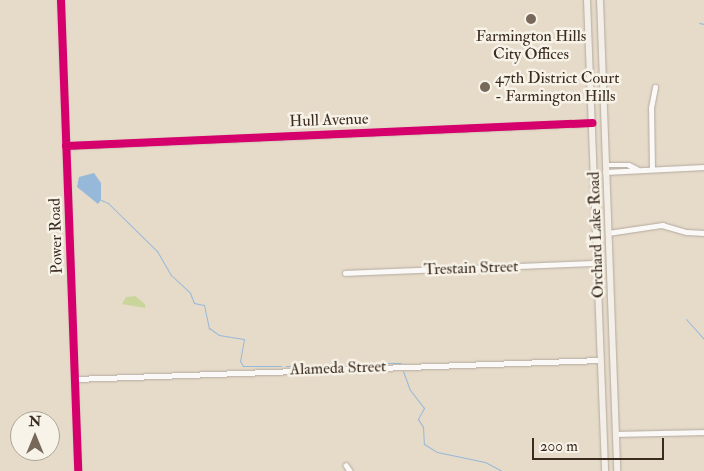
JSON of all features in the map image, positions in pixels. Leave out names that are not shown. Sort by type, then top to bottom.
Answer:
[{"type":"main road","name":"Orchard Lake Road","points":[[587,0],[604,471]]},
{"type":"main road","name":"Orchard Lake Road","points":[[600,0],[616,471]]},
{"type":"main road","points":[[590,76],[594,81],[602,81]]},
{"type":"main road","points":[[590,94],[603,93]]},
{"type":"main road","points":[[592,123],[598,121],[600,124],[601,160],[605,171]]},
{"type":"main road","points":[[595,227],[601,233],[608,233]]},
{"type":"main road","points":[[598,292],[606,295],[608,330],[612,347]]},
{"type":"main road","points":[[602,401],[606,408],[614,408]]},
{"type":"street","name":"Power Road","points":[[61,0],[78,471]]},
{"type":"street","points":[[652,169],[651,108],[655,87]]},
{"type":"street","name":"Hull Avenue","points":[[66,146],[592,123]]},
{"type":"street","points":[[605,171],[629,164],[637,169],[704,167]]},
{"type":"street","points":[[608,233],[662,225],[687,232],[704,233]]},
{"type":"street","name":"Trestain Street","points":[[345,273],[597,263]]},
{"type":"street","name":"Alameda Street","points":[[75,379],[600,360]]},
{"type":"street","points":[[615,434],[704,432]]},
{"type":"street","points":[[346,465],[350,471]]},
{"type":"green space","points":[[135,296],[145,304],[145,308],[122,304],[126,297]]},
{"type":"water","points":[[94,173],[101,183],[101,200],[98,204],[77,187],[79,177]]},
{"type":"waterway","points":[[699,23],[704,24]]},
{"type":"waterway","points":[[101,200],[108,203],[157,251],[171,275],[190,293],[194,303],[204,305],[209,328],[219,335],[244,339],[240,361],[243,366],[281,366]]},
{"type":"waterway","points":[[686,319],[704,339]]},
{"type":"waterway","points":[[346,364],[372,363]]},
{"type":"waterway","points":[[375,363],[401,363]]},
{"type":"waterway","points":[[321,365],[340,364]]},
{"type":"waterway","points":[[298,366],[317,365]]},
{"type":"waterway","points":[[286,366],[293,366]]},
{"type":"waterway","points":[[403,371],[410,390],[424,408],[418,419],[423,427],[424,444],[437,452],[485,462],[502,471]]},
{"type":"cycle path","points":[[61,0],[78,471]]},
{"type":"cycle path","points":[[66,146],[592,123]]},
{"type":"place","name":"Farmington Hills City Offices","points":[[531,19]]},
{"type":"place","name":"47th District Court - Farmington Hills","points":[[485,87]]}]
